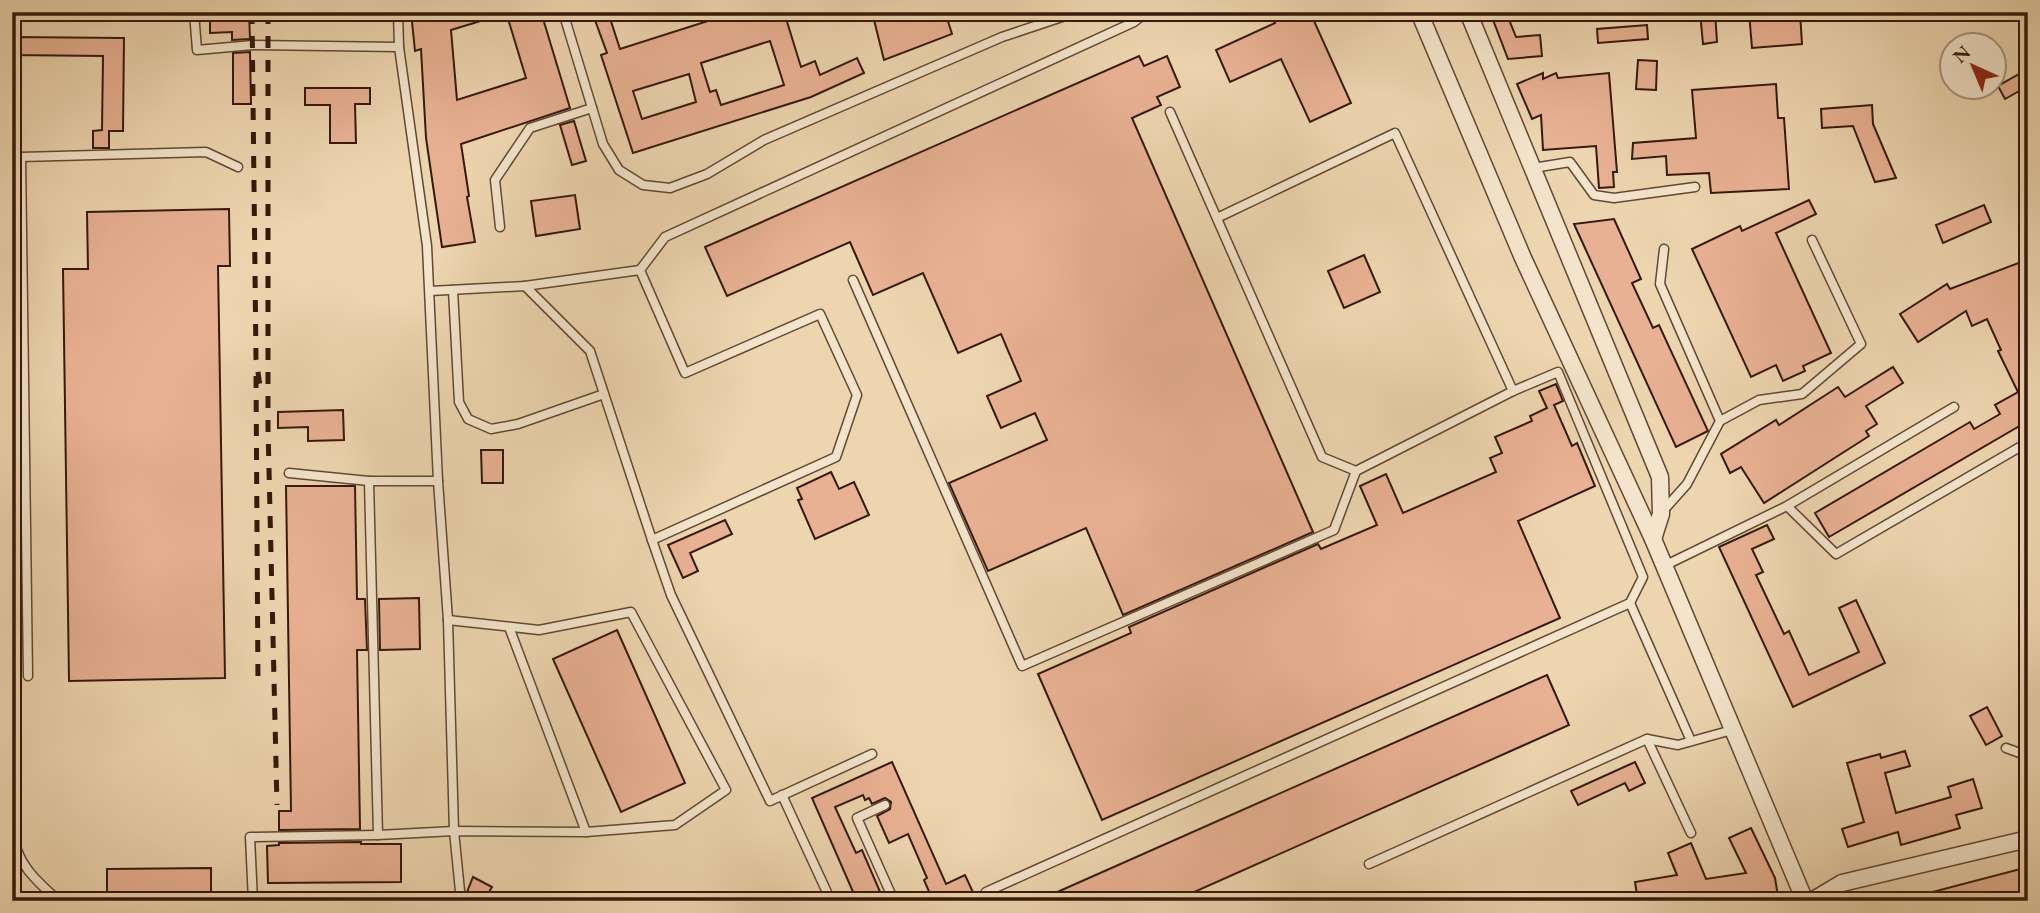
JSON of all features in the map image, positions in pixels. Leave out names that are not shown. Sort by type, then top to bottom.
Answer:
[{"type":"street","points":[[1419,12],[1523,258],[1653,539],[1805,901]]},
{"type":"street","points":[[1468,12],[1660,477],[1661,514],[1653,539]]},
{"type":"street","points":[[1812,901],[1842,883],[2028,839]]},
{"type":"lane","points":[[194,12],[197,50],[253,45],[399,47]]},
{"type":"lane","points":[[398,12],[399,47],[427,246],[438,481],[448,620],[454,831],[461,901]]},
{"type":"lane","points":[[563,12],[603,144],[619,170],[643,186],[670,188],[707,174],[764,140],[977,47],[1071,13]]},
{"type":"lane","points":[[430,291],[525,286],[640,270],[665,237],[1134,22],[1147,12]]},
{"type":"lane","points":[[500,227],[495,180],[530,128],[592,108]]},
{"type":"lane","points":[[1170,112],[1322,457],[1356,471]]},
{"type":"lane","points":[[1217,218],[1395,132],[1513,391]]},
{"type":"lane","points":[[29,676],[17,157],[206,152],[238,167]]},
{"type":"lane","points":[[1532,168],[1570,162],[1594,195],[1614,198],[1695,187]]},
{"type":"lane","points":[[1661,514],[1687,484],[1720,421],[1759,400],[1802,394],[1861,344],[1812,240]]},
{"type":"lane","points":[[1664,249],[1660,284],[1720,421]]},
{"type":"lane","points":[[640,270],[685,373],[820,314],[856,395],[836,457],[652,540]]},
{"type":"lane","points":[[853,280],[1022,666],[1334,530],[1356,471],[1513,391],[1558,372],[1643,577],[1630,603],[986,892]]},
{"type":"lane","points":[[525,286],[590,351],[671,594],[770,802],[872,754]]},
{"type":"lane","points":[[453,290],[459,402],[468,419],[491,429],[518,425],[604,394]]},
{"type":"lane","points":[[1664,566],[1787,506],[1954,407]]},
{"type":"lane","points":[[1787,506],[1836,554],[2025,444]]},
{"type":"lane","points":[[289,473],[369,481],[438,481]]},
{"type":"lane","points":[[369,481],[378,835]]},
{"type":"lane","points":[[1630,603],[1691,741]]},
{"type":"lane","points":[[253,901],[250,837],[454,831],[586,832],[674,825],[726,790],[631,612],[539,630],[448,620]]},
{"type":"lane","points":[[509,627],[586,832]]},
{"type":"lane","points":[[1369,864],[1647,739],[1678,745],[1732,730]]},
{"type":"lane","points":[[12,732],[15,746],[12,761]]},
{"type":"lane","points":[[1647,739],[1691,833]]},
{"type":"lane","points":[[2006,748],[2028,755]]},
{"type":"lane","points":[[782,795],[831,901]]},
{"type":"lane","points":[[885,804],[856,818],[894,901]]},
{"type":"lane","points":[[12,830],[14,846],[32,878],[59,901]]},
{"type":"lane","points":[[12,895],[47,901]]},
{"type":"building","points":[[210,12],[249,12],[250,39],[232,40],[232,32],[210,33]]},
{"type":"building","points":[[411,12],[497,12],[497,16],[451,30],[457,100],[526,78],[506,12],[541,12],[570,108],[461,144],[475,242],[442,247],[426,138],[421,49],[415,51]]},
{"type":"building","points":[[592,12],[608,12],[620,49],[736,12],[784,12],[801,67],[815,61],[820,75],[857,58],[864,73],[811,97],[633,153],[601,55],[607,53]],"holes":[[[770,41],[784,85],[721,105],[716,90],[710,92],[701,63]],[[689,74],[696,102],[642,119],[633,91]]]},
{"type":"building","points":[[872,12],[917,12],[919,19],[945,12],[952,34],[884,60]]},
{"type":"building","points":[[1270,12],[1310,12],[1351,103],[1310,122],[1281,59],[1230,82],[1216,50],[1275,23]]},
{"type":"building","points":[[1490,12],[1506,12],[1516,37],[1540,35],[1542,56],[1508,59]]},
{"type":"building","points":[[1700,12],[1715,12],[1717,42],[1703,44]]},
{"type":"building","points":[[1749,12],[1800,12],[1802,44],[1752,48]]},
{"type":"building","points":[[1647,25],[1648,39],[1598,43],[1597,29]]},
{"type":"building","points":[[12,37],[124,38],[123,131],[109,131],[109,148],[93,148],[93,131],[102,130],[103,56],[12,55]]},
{"type":"building","points":[[250,52],[251,104],[233,104],[233,53]]},
{"type":"building","points":[[1139,56],[1144,66],[1167,56],[1180,87],[1157,97],[1161,105],[1132,118],[1313,532],[1123,615],[1086,528],[988,571],[949,483],[1047,440],[1035,413],[1001,428],[987,396],[1021,381],[1001,334],[958,353],[923,273],[873,295],[850,242],[727,296],[705,247]]},
{"type":"building","points":[[1638,60],[1657,61],[1656,90],[1636,89]]},
{"type":"building","points":[[2028,69],[2028,86],[2008,97],[2008,80]]},
{"type":"building","points":[[1543,73],[1543,79],[1556,73],[1558,78],[1609,73],[1617,172],[1613,172],[1614,187],[1599,188],[1596,146],[1543,150],[1541,115],[1532,119],[1517,84]]},
{"type":"building","points":[[1776,84],[1778,118],[1784,118],[1789,189],[1711,193],[1709,173],[1667,175],[1666,156],[1632,159],[1633,143],[1696,138],[1692,90]]},
{"type":"building","points":[[305,88],[370,88],[370,104],[355,104],[356,143],[330,143],[330,105],[305,105]]},
{"type":"building","points":[[1872,105],[1873,124],[1896,178],[1875,182],[1853,126],[1822,128],[1821,109]]},
{"type":"building","points":[[574,121],[586,161],[572,165],[560,125]]},
{"type":"building","points":[[575,195],[580,229],[536,236],[531,201]]},
{"type":"building","points":[[1809,200],[1816,214],[1776,233],[1831,353],[1803,366],[1805,371],[1783,381],[1776,365],[1751,377],[1692,249],[1740,226],[1742,231]]},
{"type":"building","points":[[1984,205],[1991,222],[1943,243],[1936,225]]},
{"type":"building","points":[[229,209],[230,266],[218,266],[225,678],[69,681],[63,269],[88,269],[87,212]]},
{"type":"building","points":[[1614,219],[1641,279],[1632,283],[1653,328],[1659,325],[1708,431],[1676,447],[1574,224]]},
{"type":"building","points":[[1364,255],[1380,292],[1344,308],[1328,271]]},
{"type":"building","points":[[2021,262],[2022,265],[2028,263],[2028,280],[2021,286],[2022,291],[2028,293],[2028,421],[1829,537],[1815,513],[1970,422],[1974,429],[2000,414],[1995,405],[2018,392],[1998,351],[2001,350],[1987,319],[1972,326],[1966,311],[1918,342],[1900,314],[1947,284],[1950,289]]},
{"type":"building","points":[[1893,367],[1903,383],[1866,406],[1877,424],[1866,431],[1869,436],[1764,503],[1741,467],[1730,473],[1721,454],[1776,420],[1779,425],[1838,387],[1845,397]]},
{"type":"building","points":[[1556,384],[1563,401],[1554,405],[1572,446],[1577,443],[1595,486],[1518,521],[1560,618],[1102,820],[1038,674],[1131,633],[1129,627],[1318,544],[1321,549],[1377,525],[1360,486],[1386,474],[1403,513],[1496,472],[1490,458],[1502,453],[1495,437],[1532,421],[1530,416],[1547,408],[1539,391]]},
{"type":"building","points":[[343,410],[344,440],[308,441],[308,427],[278,428],[278,412]]},
{"type":"building","points":[[481,450],[503,450],[503,483],[482,483]]},
{"type":"building","points":[[831,472],[839,489],[854,482],[869,515],[815,539],[798,500],[802,499],[797,488]]},
{"type":"building","points":[[286,486],[355,486],[357,599],[365,599],[367,650],[357,650],[360,829],[279,830],[279,811],[291,811]]},
{"type":"building","points":[[725,520],[732,534],[690,553],[698,571],[683,578],[668,545]]},
{"type":"building","points":[[1767,525],[1774,539],[1752,549],[1763,572],[1756,575],[1784,634],[1789,631],[1809,675],[1859,652],[1839,608],[1856,600],[1885,663],[1793,707],[1719,547]]},
{"type":"building","points":[[419,598],[420,649],[380,650],[379,599]]},
{"type":"building","points":[[617,630],[685,783],[621,812],[553,659]]},
{"type":"building","points":[[1547,675],[1569,725],[1174,901],[1037,901]]},
{"type":"building","points":[[1987,707],[2002,736],[1986,745],[1970,716]]},
{"type":"building","points":[[1905,751],[1910,766],[1885,773],[1896,813],[1951,797],[1948,787],[1973,779],[1982,808],[1956,815],[1960,828],[1901,845],[1898,832],[1848,847],[1842,829],[1864,822],[1847,763],[1880,754],[1881,758]]},
{"type":"building","points":[[892,762],[946,884],[965,875],[977,901],[933,901],[924,880],[927,878],[908,834],[889,843],[877,816],[890,809],[891,802],[885,798],[872,804],[869,798],[865,800],[863,795],[835,807],[856,853],[862,850],[884,901],[857,901],[812,798]]},
{"type":"building","points":[[1635,762],[1645,783],[1629,791],[1625,783],[1578,805],[1571,791]]},
{"type":"building","points":[[1751,828],[1775,878],[1778,896],[1752,901],[1638,901],[1635,882],[1677,875],[1668,853],[1691,843],[1706,879],[1746,873],[1729,838]]},
{"type":"building","points":[[279,843],[401,844],[401,882],[268,883],[267,846]]},
{"type":"building","points":[[2028,867],[2028,893],[1996,901],[1922,901],[1921,895]]},
{"type":"building","points":[[211,868],[211,901],[107,901],[107,869]]},
{"type":"building","points":[[473,877],[492,887],[484,901],[467,892]]},
{"type":"railway","points":[[252,12],[256,359],[260,386]]},
{"type":"railway","points":[[268,12],[268,428],[277,805]]},
{"type":"railway","points":[[256,376],[258,685]]}]
